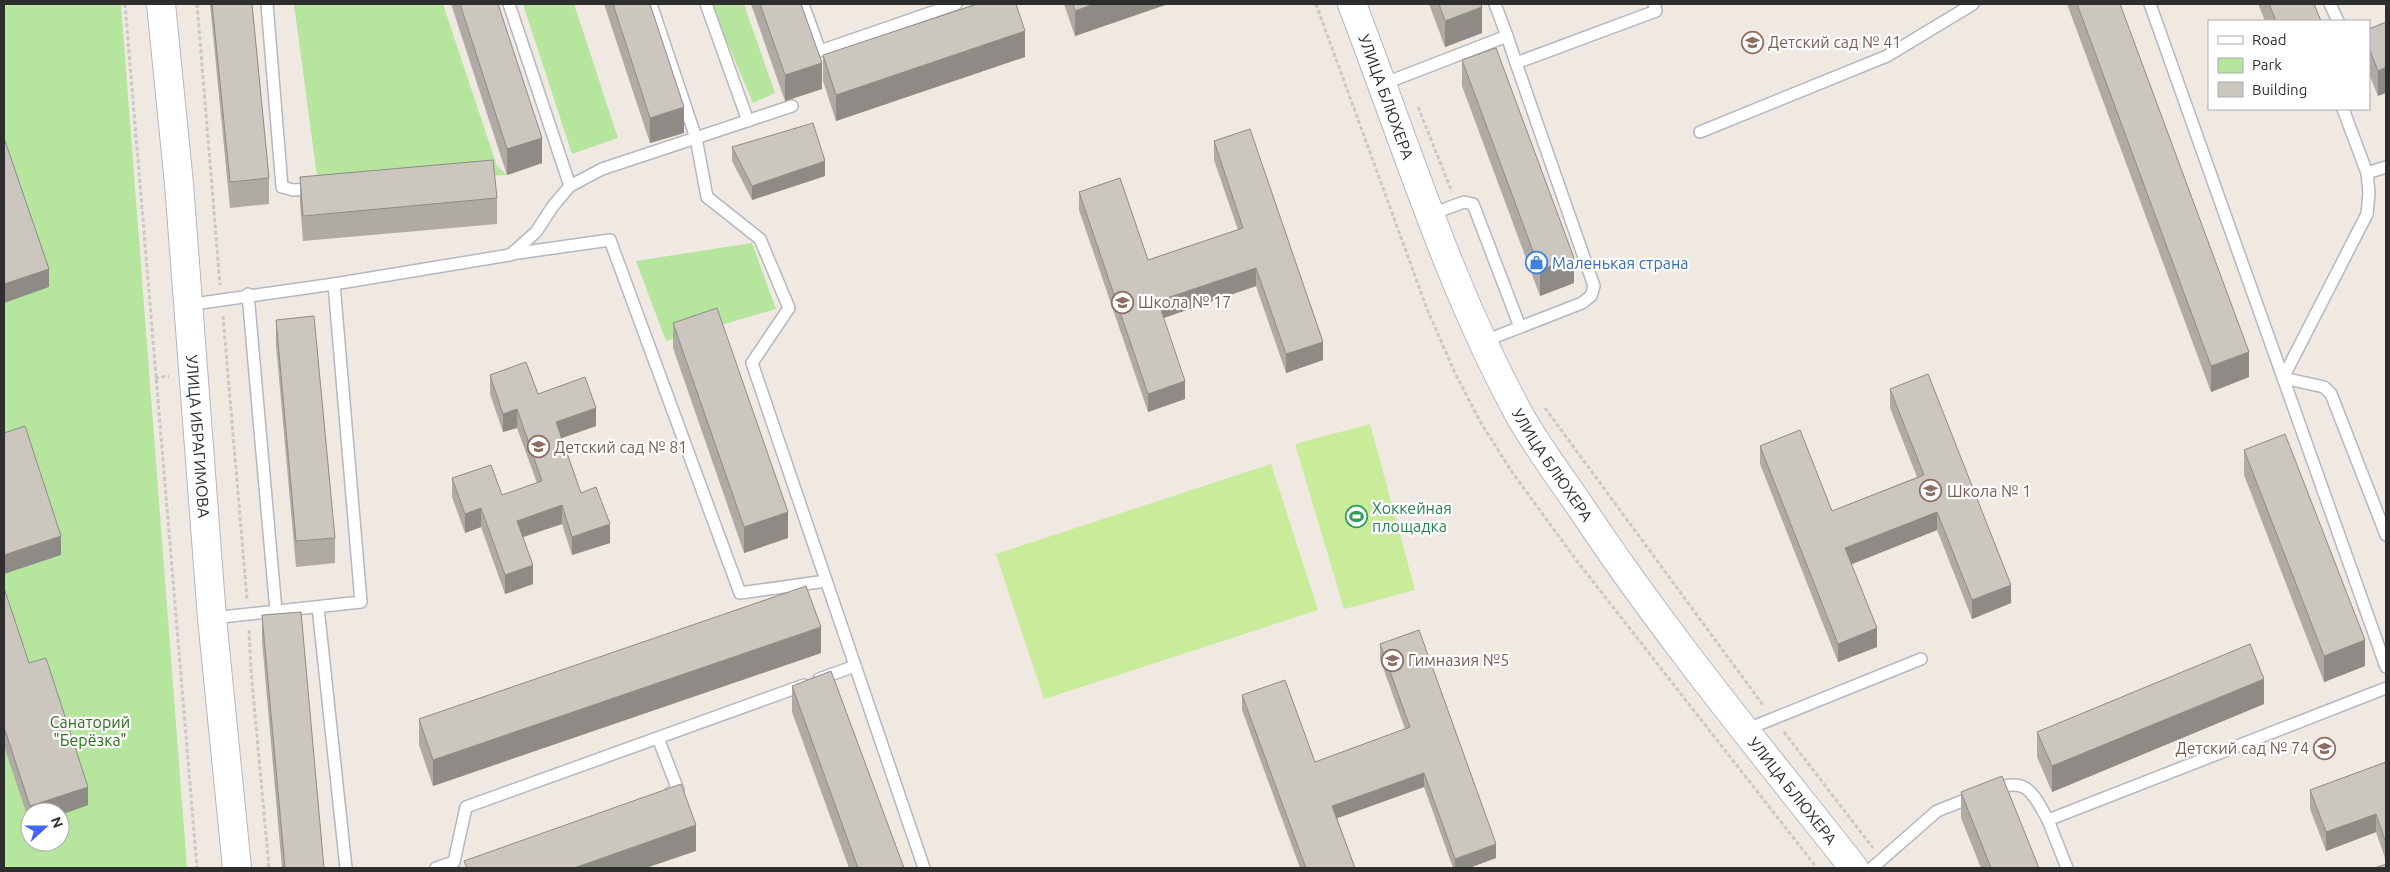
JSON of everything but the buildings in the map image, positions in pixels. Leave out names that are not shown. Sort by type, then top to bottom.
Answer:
[{"type":"street","name":"УЛИЦА ИБРАГИМОВА","points":[[160,4],[179,184],[212,618],[237,868]]},
{"type":"street","name":"УЛИЦА БЛЮХЕРА","points":[[1352,4],[1394,80],[1429,215],[1482,342],[1522,418],[1595,529],[1684,652],[1854,868]]},
{"type":"lane","points":[[267,4],[282,187],[293,190],[322,188]]},
{"type":"lane","points":[[509,4],[570,186]]},
{"type":"lane","points":[[651,4],[696,138],[707,197],[760,239],[789,308],[752,363],[924,868]]},
{"type":"lane","points":[[706,4],[748,121]]},
{"type":"lane","points":[[803,4],[820,51],[956,4]]},
{"type":"lane","points":[[1482,342],[1582,303],[1591,296],[1594,286],[1495,4]]},
{"type":"lane","points":[[1516,63],[1656,11],[1654,4]]},
{"type":"lane","points":[[1700,132],[1887,56],[1973,4]]},
{"type":"lane","points":[[2150,4],[2386,667]]},
{"type":"lane","points":[[2330,4],[2338,20]]},
{"type":"lane","points":[[1394,80],[1507,36]]},
{"type":"lane","points":[[510,255],[536,232],[553,206],[570,186],[602,169],[792,106]]},
{"type":"lane","points":[[2282,378],[2367,214],[2369,193],[2367,173],[2343,110]]},
{"type":"lane","points":[[2367,173],[2386,167]]},
{"type":"lane","points":[[1429,215],[1464,202],[1473,204],[1520,327]]},
{"type":"lane","points":[[187,304],[248,294],[334,284],[610,240],[740,593],[826,580]]},
{"type":"lane","points":[[212,618],[361,602],[334,284]]},
{"type":"lane","points":[[248,294],[276,611]]},
{"type":"lane","points":[[2282,378],[2324,386],[2331,394],[2386,535]]},
{"type":"lane","points":[[318,607],[346,868]]},
{"type":"lane","points":[[1744,730],[1921,659]]},
{"type":"lane","points":[[454,862],[466,807],[855,666]]},
{"type":"lane","points":[[2048,820],[2386,688]]},
{"type":"lane","points":[[658,738],[678,790],[660,797]]},
{"type":"lane","points":[[1872,868],[1883,861],[1936,812],[2009,783],[2022,785],[2033,795],[2048,820],[2067,868]]},
{"type":"lane","points":[[436,868],[454,862],[469,864]]},
{"type":"path","points":[[125,4],[196,868]]},
{"type":"path","points":[[198,4],[248,614],[251,671],[269,868]]},
{"type":"path","points":[[1394,80],[1457,205]]},
{"type":"path","points":[[155,378],[175,375]]},
{"type":"path","points":[[1545,407],[1729,661],[1883,861]]},
{"type":"green space","name":"Санаторий \"Берёзка\"","points":[[4,4],[121,4],[187,868],[4,868]]},
{"type":"green space","points":[[294,4],[443,4],[497,166],[507,175],[318,184]]},
{"type":"green space","points":[[523,4],[574,4],[618,138],[572,154]]},
{"type":"green space","points":[[711,4],[744,4],[775,93],[753,103]]},
{"type":"green space","points":[[752,243],[776,309],[666,341],[636,261]]},
{"type":"green space","name":"Хоккейная площадка","points":[[1370,424],[1415,590],[1344,609],[1295,444]]},
{"type":"green space","points":[[1271,464],[1318,610],[1044,699],[996,554]]},
{"type":"place","name":"Детский сад № 41","points":[[1752,42]]},
{"type":"place","name":"Маленькая страна","points":[[1536,263]]},
{"type":"place","name":"Школа № 17","points":[[1122,302]]},
{"type":"place","name":"Детский сад № 81","points":[[538,447]]},
{"type":"place","name":"Школа № 1","points":[[1931,491]]},
{"type":"place","name":"Хоккейная площадка","points":[[1356,517]]},
{"type":"place","name":"Гимназия №5","points":[[1392,660]]},
{"type":"place","name":"Детский сад № 74","points":[[2325,748]]}]
